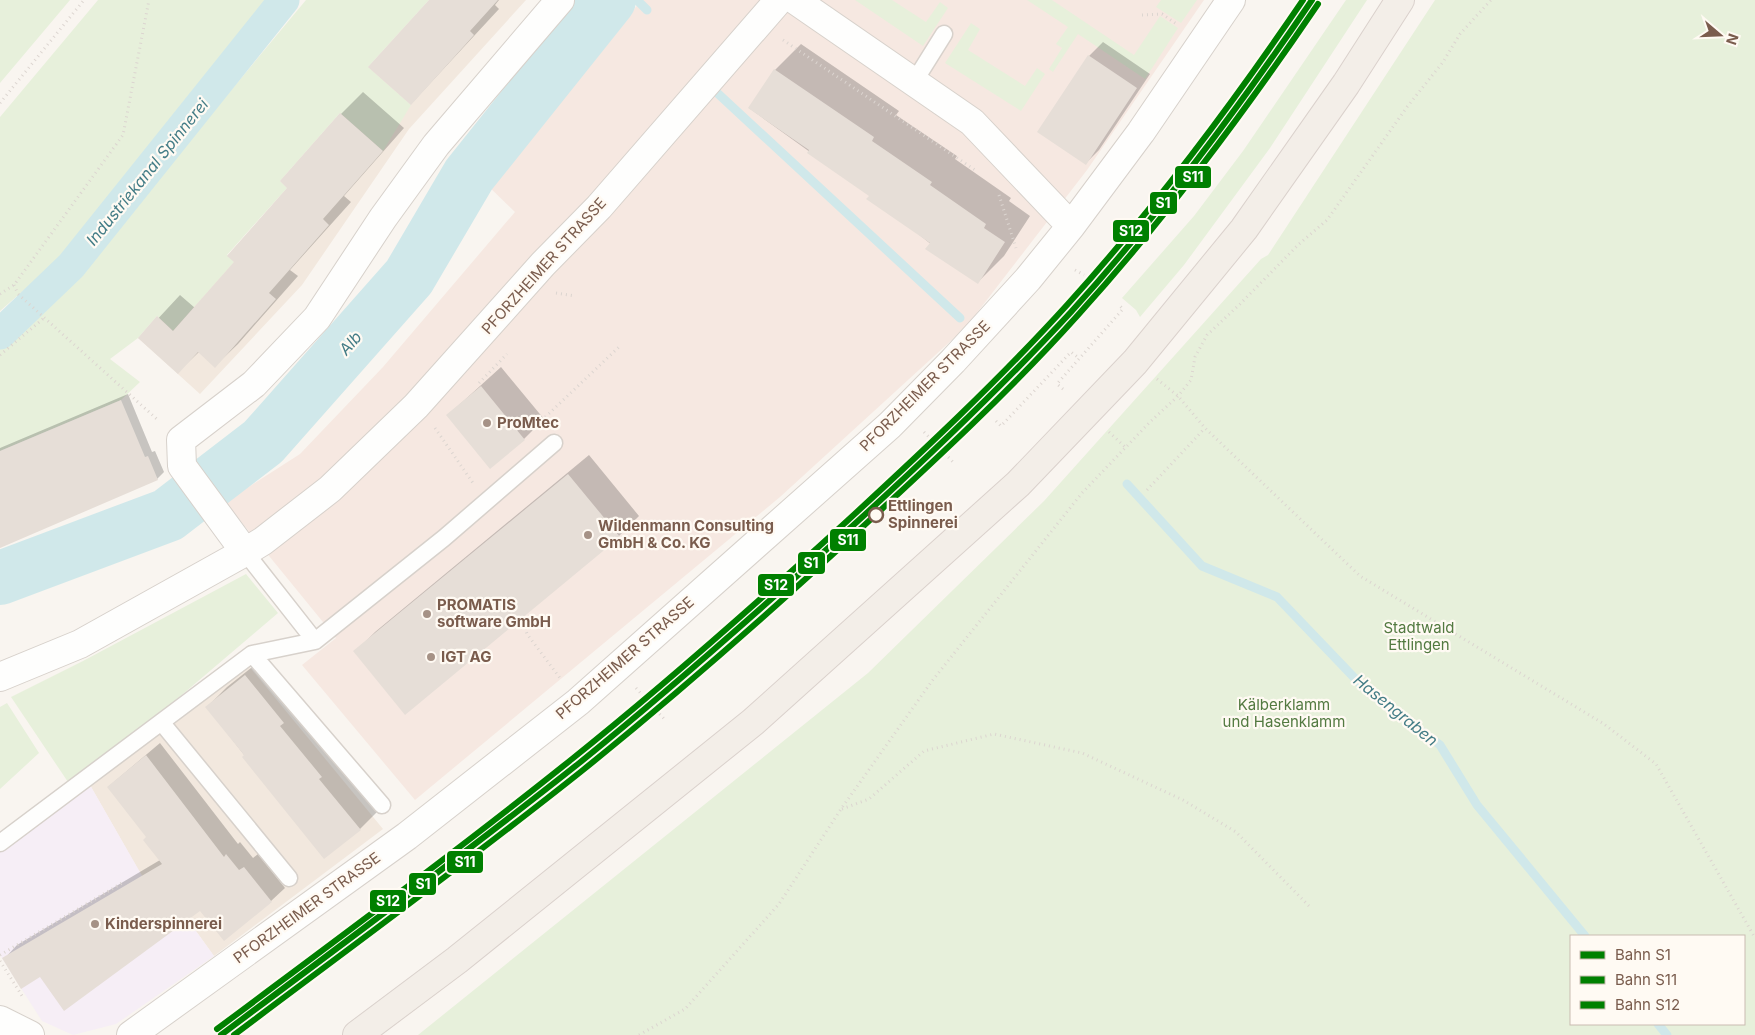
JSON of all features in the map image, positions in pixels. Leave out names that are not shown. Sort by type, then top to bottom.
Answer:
[{"type":"main road","points":[[357,1035],[457,960],[753,722],[1018,484],[1135,362],[1244,229],[1346,84],[1400,0]]},
{"type":"street","points":[[245,552],[181,453],[254,384],[317,318],[383,218],[436,145],[560,0]]},
{"type":"street","name":"PFORZHEIMER STRASSE","points":[[0,677],[80,644],[245,552],[263,541],[330,489],[416,406],[543,264],[598,207],[779,0]]},
{"type":"street","points":[[794,0],[972,122],[1071,226]]},
{"type":"street","name":"PFORZHEIMER STRASSE","points":[[131,1035],[413,831],[578,702],[890,425],[953,361],[1028,279],[1071,226],[1141,132],[1231,0]]},
{"type":"street","points":[[0,1020],[30,1035]]},
{"type":"lane","points":[[914,82],[944,34]]},
{"type":"lane","points":[[0,843],[252,654],[315,641],[444,538],[554,443]]},
{"type":"lane","points":[[245,552],[315,641]]},
{"type":"lane","points":[[252,654],[382,805]]},
{"type":"lane","points":[[162,723],[289,878]]},
{"type":"path","points":[[0,103],[84,0]]},
{"type":"path","points":[[0,294],[14,285],[123,136],[149,0]]},
{"type":"path","points":[[639,1035],[685,1009],[779,904],[841,809],[932,682],[1082,493],[1125,447],[1178,396],[1191,380],[1195,357],[1207,335],[1298,245],[1327,220],[1407,107],[1443,62],[1460,34],[1491,0]]},
{"type":"path","points":[[1142,15],[1162,14],[1203,41]]},
{"type":"path","points":[[759,23],[981,174]]},
{"type":"path","points":[[996,185],[1017,250],[1008,262],[1028,279]]},
{"type":"path","points":[[1073,272],[1076,268],[1084,275]]},
{"type":"path","points":[[14,285],[18,294],[181,453]]},
{"type":"path","points":[[1063,389],[1057,384],[1123,309],[1119,305]]},
{"type":"path","points":[[0,355],[43,317]]},
{"type":"path","points":[[537,423],[620,346]]},
{"type":"path","points":[[996,421],[1001,426],[1072,352],[1079,358]]},
{"type":"path","points":[[478,383],[507,354]]},
{"type":"path","points":[[1178,396],[1205,428],[1360,576],[1604,724],[1656,764],[1755,938]]},
{"type":"path","points":[[433,426],[486,502]]},
{"type":"path","points":[[1147,490],[1205,428]]},
{"type":"path","points":[[921,429],[953,462]]},
{"type":"path","points":[[1112,435],[1125,447]]},
{"type":"path","points":[[522,618],[527,634],[562,681]]},
{"type":"path","points":[[645,698],[666,721]]},
{"type":"path","points":[[841,809],[869,798],[924,751],[994,734],[1004,736],[1082,753],[1183,800],[1236,832],[1312,908]]},
{"type":"path","points":[[0,955],[122,883]]},
{"type":"shaded area","points":[[429,0],[526,0],[409,129],[302,285],[200,394],[138,338],[157,316],[173,330],[227,256],[287,188],[280,181],[340,113],[368,67]]},
{"type":"shaded area","points":[[642,0],[1204,0],[1087,170],[966,327],[780,497],[415,800],[302,665],[336,638],[225,502],[300,454],[383,367],[515,212],[482,180]]},
{"type":"shaded area","points":[[248,665],[383,829],[214,956],[165,888],[152,894],[90,785]]},
{"type":"shaded area","name":"Kinderspinnerei","points":[[90,785],[152,893],[164,887],[214,956],[116,1024],[73,1035],[42,1021],[0,955],[0,849]]},
{"type":"green space","points":[[0,0],[70,0],[0,83]]},
{"type":"green space","points":[[98,0],[267,0],[58,260],[0,311],[0,117]]},
{"type":"green space","points":[[306,0],[429,0],[368,67],[411,105],[383,151],[340,113],[280,181],[287,188],[227,255],[234,262],[173,331],[157,316],[138,338],[110,359],[140,382],[121,400],[0,451],[0,347],[60,296]]},
{"type":"green space","points":[[855,0],[892,0],[926,22],[940,2],[948,8],[923,46]]},
{"type":"green space","points":[[1027,0],[1052,0],[1134,55],[1160,16],[1178,28],[1145,79],[1078,34],[1053,72],[1049,69],[1062,48],[1056,44],[1068,27]]},
{"type":"green space","points":[[1161,0],[1197,0],[1181,23],[1156,7]]},
{"type":"green space","points":[[1346,0],[1367,0],[1270,148],[1184,265],[1140,317],[1136,310],[1122,298],[1194,216],[1243,151]]},
{"type":"green space","name":"Stadtwald Ettlingen","points":[[1435,0],[1755,0],[1755,1035],[418,1035],[868,673],[1044,501],[1261,259],[1268,255]]},
{"type":"green space","points":[[971,23],[980,29],[968,50],[1025,86],[1037,68],[1045,74],[1021,111],[945,63]]},
{"type":"green space","points":[[246,574],[278,613],[123,745],[70,785],[11,697]]},
{"type":"green space","points":[[7,703],[39,753],[0,789],[0,707]]},
{"type":"building","points":[[429,0],[498,0],[470,31],[474,35],[411,105],[368,67]]},
{"type":"building","points":[[1088,55],[1137,88],[1086,165],[1037,132]]},
{"type":"building","points":[[774,69],[874,137],[872,141],[932,182],[930,185],[986,224],[984,228],[1005,242],[978,284],[925,249],[930,243],[866,199],[869,196],[807,153],[809,150],[748,108]]},
{"type":"building","points":[[340,113],[383,151],[323,219],[329,225],[269,293],[276,299],[215,368],[198,352],[178,374],[138,338],[157,316],[173,331],[234,262],[227,256],[287,188],[280,181]]},
{"type":"building","points":[[481,386],[525,440],[490,469],[446,415]]},
{"type":"building","points":[[121,400],[145,457],[148,456],[158,480],[0,548],[0,451]]},
{"type":"building","points":[[568,474],[620,537],[405,715],[353,651]]},
{"type":"building","points":[[245,675],[284,723],[280,726],[322,777],[319,779],[361,830],[324,859],[242,757],[244,755],[205,707]]},
{"type":"building","points":[[146,755],[224,857],[226,854],[239,870],[244,867],[272,902],[224,941],[200,911],[64,1011],[40,977],[21,989],[2,958],[162,864],[143,840],[146,837],[107,787]]},
{"type":"waterway","name":"Industriekanal Spinnerei","points":[[0,334],[71,266],[284,0]]},
{"type":"waterway","name":"Alb","points":[[0,578],[168,515],[263,442],[409,277],[469,175],[609,0]]},
{"type":"waterway","points":[[637,0],[647,10]]},
{"type":"waterway","points":[[713,89],[960,318]]},
{"type":"waterway","name":"Hasengraben","points":[[1127,484],[1202,566],[1277,597],[1366,690],[1440,745],[1477,805],[1584,935]]},
{"type":"waterway","name":"Hasengraben","points":[[1659,1025],[1667,1035]]},
{"type":"rail line","name":"S12","points":[[217,1029],[440,862],[607,731],[745,613],[931,443],[987,389],[1099,269],[1220,118],[1303,0]]},
{"type":"rail line","name":"S1","points":[[221,1035],[401,901],[613,736],[748,619],[934,451],[1044,341],[1104,275],[1197,160],[1256,81],[1312,0]]},
{"type":"rail line","name":"S11","points":[[234,1035],[410,904],[583,770],[688,683],[824,563],[942,453],[1052,344],[1142,241],[1233,125],[1318,4]]},
{"type":"place","name":"ProMtec","points":[[487,423]]},
{"type":"place","name":"Ettlingen Spinnerei","points":[[876,515]]},
{"type":"place","name":"Wildenmann Consulting GmbH & Co. KG","points":[[588,535]]},
{"type":"place","name":"PROMATIS software GmbH","points":[[427,614]]},
{"type":"place","name":"IGT AG","points":[[431,657]]},
{"type":"place","name":"Kinderspinnerei","points":[[95,924]]},
{"type":"park label","name":"Kälberklamm und Hasenklamm","points":[[1284,714]]}]
